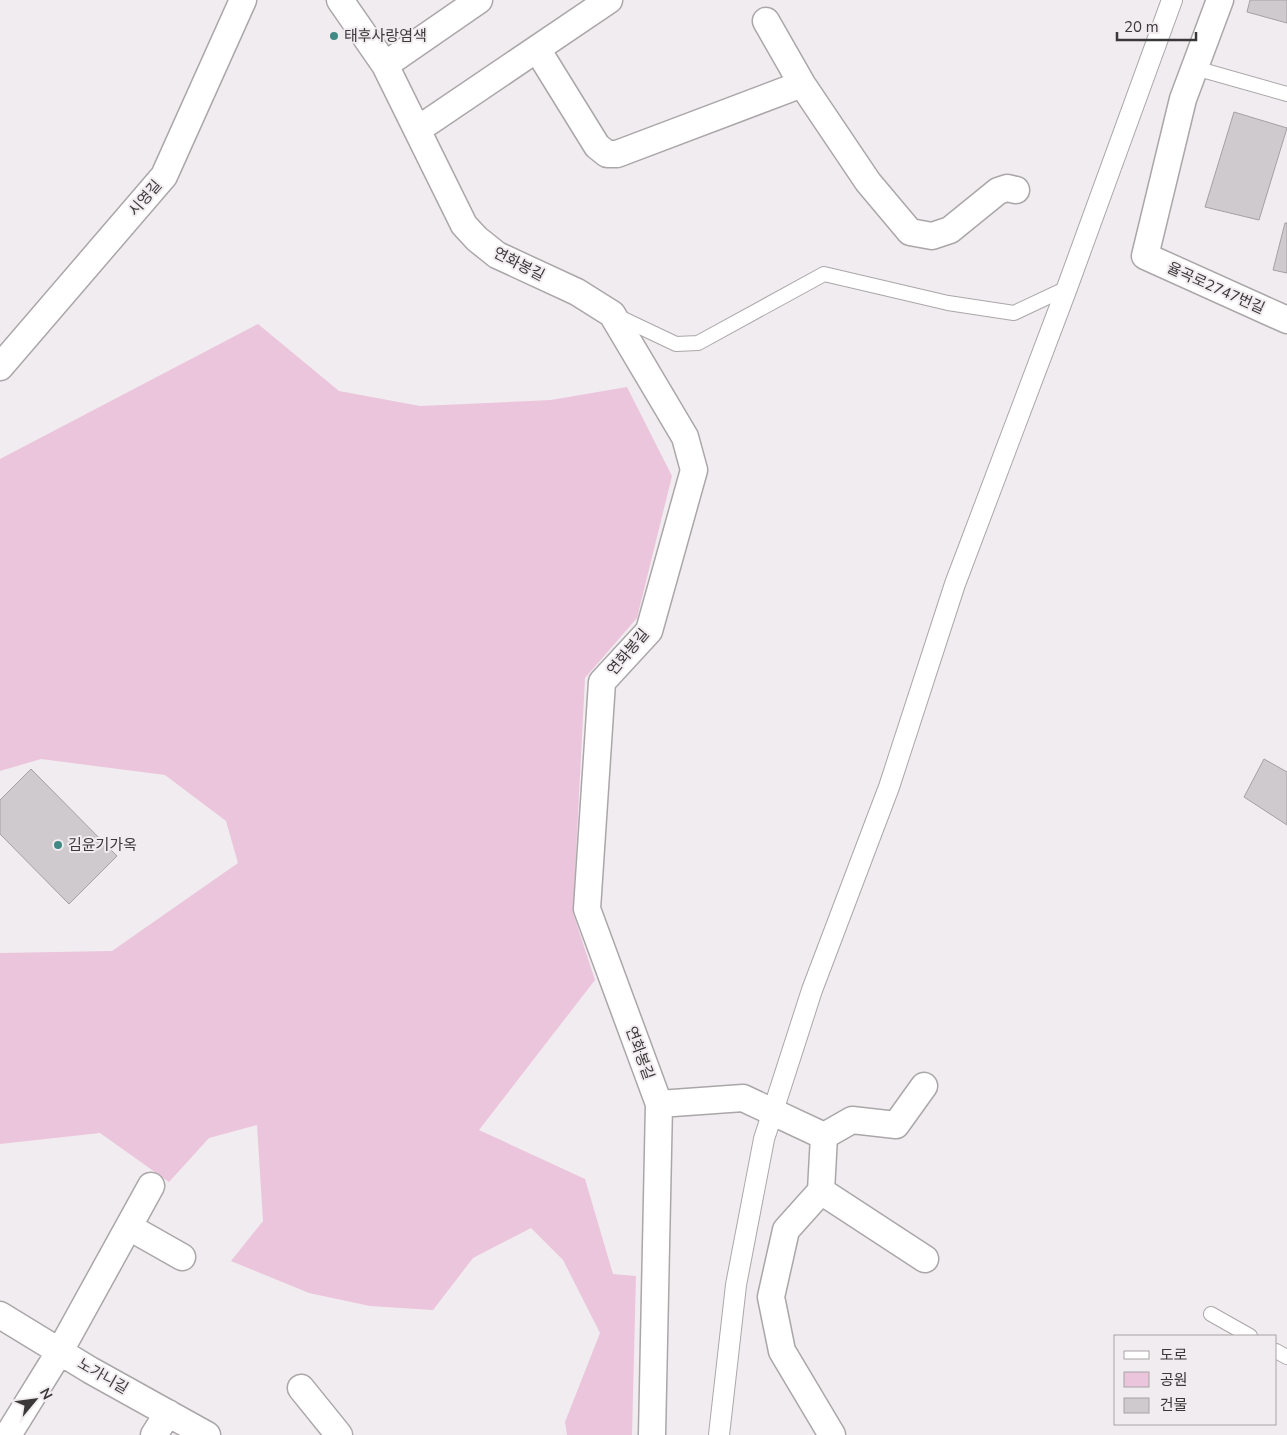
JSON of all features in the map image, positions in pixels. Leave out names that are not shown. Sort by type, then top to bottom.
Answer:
[{"type":"street","name":"시영길","points":[[0,367],[164,176],[243,0]]},
{"type":"street","name":"연화봉길","points":[[340,0],[385,65],[464,225],[477,239],[497,255],[577,292],[612,314],[685,437],[694,470],[649,631],[602,682],[587,909],[658,1104],[652,1435]]},
{"type":"street","points":[[385,65],[479,0]]},
{"type":"street","points":[[417,130],[609,0]]},
{"type":"street","points":[[719,1435],[736,1285],[764,1139],[812,990],[889,787],[955,584],[1067,288],[1172,0]]},
{"type":"street","points":[[1195,68],[1220,0]]},
{"type":"street","points":[[766,21],[802,84],[868,182],[910,232],[932,236],[950,230],[998,191],[1006,188],[1016,190]]},
{"type":"street","points":[[537,49],[597,146],[607,154],[617,154],[802,84]]},
{"type":"street","name":"율곡로2747번길","points":[[1195,68],[1183,99],[1145,256],[1287,320]]},
{"type":"street","points":[[824,1136],[852,1120],[896,1125],[924,1086]]},
{"type":"street","points":[[658,1104],[743,1098],[824,1136]]},
{"type":"street","points":[[824,1136],[821,1191],[786,1230],[771,1297],[782,1351],[832,1435]]},
{"type":"street","points":[[8,1435],[60,1351],[151,1186]]},
{"type":"street","points":[[821,1191],[925,1259]]},
{"type":"street","points":[[129,1228],[182,1257]]},
{"type":"street","name":"노가니길","points":[[0,1315],[207,1435]]},
{"type":"street","points":[[301,1388],[339,1435]]},
{"type":"street","points":[[154,1435],[168,1413]]},
{"type":"lane","points":[[1195,68],[1287,94]]},
{"type":"lane","points":[[612,314],[676,344],[683,344],[698,343],[824,274],[948,304],[1014,314],[1067,288]]},
{"type":"lane","points":[[1211,1314],[1248,1335]]},
{"type":"green space","points":[[258,324],[339,391],[420,406],[551,400],[627,387],[672,476],[637,618],[585,678],[573,913],[595,980],[479,1130],[585,1179],[613,1274],[636,1276],[632,1435],[567,1435],[565,1422],[600,1333],[563,1260],[531,1228],[473,1258],[433,1310],[370,1306],[309,1293],[231,1261],[263,1221],[257,1125],[209,1138],[169,1182],[100,1133],[0,1144],[0,953],[112,951],[238,863],[226,821],[165,775],[41,759],[0,771],[0,459]]},
{"type":"building","points":[[1250,0],[1287,0],[1287,23],[1247,12]]},
{"type":"building","points":[[1234,112],[1287,128],[1259,220],[1205,207]]},
{"type":"building","points":[[1285,223],[1287,223],[1287,273],[1273,270]]},
{"type":"building","points":[[1264,759],[1287,772],[1287,825],[1244,797]]},
{"type":"building","name":"김윤기가옥","points":[[31,769],[117,856],[69,904],[0,834],[0,800]]},
{"type":"place","name":"태후사랑염색","points":[[334,36]]},
{"type":"place","name":"김윤기가옥","points":[[58,845]]}]
